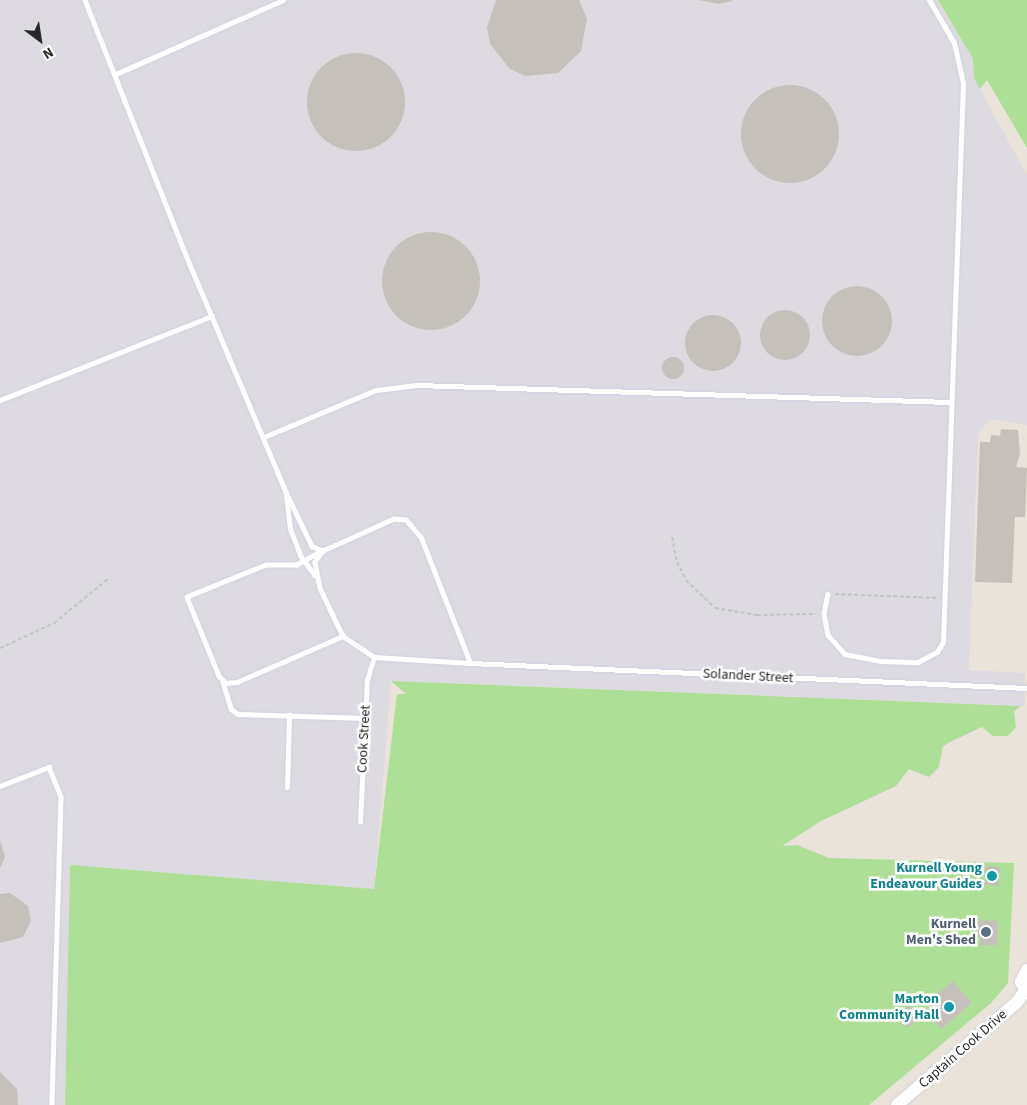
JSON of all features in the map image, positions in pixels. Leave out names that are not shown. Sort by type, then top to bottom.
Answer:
[{"type":"main road","points":[[1026,991],[1021,982],[1027,970]]},
{"type":"main road","name":"Captain Cook Drive","points":[[898,1105],[1017,1002],[1026,991]]},
{"type":"lane","points":[[86,0],[212,316],[286,492],[312,546],[323,551]]},
{"type":"lane","points":[[116,74],[283,0]]},
{"type":"lane","points":[[828,594],[824,613],[828,635],[845,654],[882,661],[918,662],[937,652],[943,642],[946,594],[949,402],[963,83],[954,42],[929,0]]},
{"type":"lane","points":[[0,400],[212,316]]},
{"type":"lane","points":[[264,437],[356,397],[409,386],[949,402]]},
{"type":"lane","points":[[286,492],[288,520],[305,561],[315,575],[343,636],[374,657]]},
{"type":"lane","points":[[365,718],[238,714],[232,709],[222,680],[187,597],[266,565],[297,565],[323,551],[394,519],[406,520],[421,538],[470,663]]},
{"type":"lane","points":[[315,575],[315,562],[323,551]]},
{"type":"lane","points":[[222,680],[238,682],[343,636]]},
{"type":"lane","name":"Solander Street","points":[[374,657],[1027,688]]},
{"type":"lane","name":"Cook Street","points":[[360,822],[367,680],[374,657]]},
{"type":"lane","points":[[287,788],[290,716]]},
{"type":"lane","points":[[0,786],[48,767],[61,797],[52,1105]]},
{"type":"path","points":[[672,537],[675,556],[686,580],[715,608],[757,615],[824,613]]},
{"type":"path","points":[[0,648],[54,623],[109,578]]},
{"type":"path","points":[[828,594],[940,598],[946,594]]},
{"type":"shaded area","points":[[0,0],[937,0],[973,59],[974,78],[1027,175],[1027,425],[990,419],[978,433],[969,670],[1025,673],[1025,706],[391,681],[374,889],[70,865],[65,1105],[0,1105]]},
{"type":"green space","points":[[938,0],[1027,0],[1027,148],[987,80],[980,89],[974,78],[973,59]]},
{"type":"green space","points":[[391,681],[1021,706],[1014,711],[1016,727],[1008,736],[993,736],[982,727],[950,742],[943,746],[939,767],[929,777],[909,769],[896,786],[821,821],[782,846],[797,845],[829,858],[1014,863],[1008,983],[991,1003],[869,1105],[65,1105],[70,865],[374,889],[397,694],[406,694]]},
{"type":"building","points":[[496,0],[579,0],[587,19],[581,51],[558,73],[525,76],[510,69],[490,44],[487,28]]},
{"type":"building","points":[[698,0],[732,0],[732,1],[719,4]]},
{"type":"building","points":[[356,53],[375,57],[391,67],[401,83],[405,102],[401,121],[391,137],[375,147],[356,151],[337,147],[321,137],[311,121],[307,102],[311,83],[321,67],[337,57]]},
{"type":"building","points":[[790,85],[800,86],[817,93],[831,107],[838,124],[838,144],[831,161],[817,175],[800,182],[790,183],[780,182],[763,175],[749,161],[742,144],[741,134],[742,124],[749,107],[763,93],[780,86]]},
{"type":"building","points":[[431,232],[450,235],[466,246],[477,262],[480,281],[477,300],[466,316],[450,327],[431,330],[412,327],[396,316],[385,300],[382,281],[385,262],[396,246],[412,235]]},
{"type":"building","points":[[857,286],[870,289],[882,296],[889,308],[892,321],[889,334],[882,346],[870,353],[857,356],[844,353],[832,346],[825,334],[822,321],[825,308],[832,296],[844,289]]},
{"type":"building","points":[[785,310],[795,312],[803,317],[808,325],[810,335],[808,345],[803,353],[795,358],[785,360],[775,358],[767,353],[762,345],[760,335],[762,325],[767,317],[775,312]]},
{"type":"building","points":[[707,315],[719,315],[729,319],[737,327],[741,343],[737,359],[729,367],[719,371],[707,371],[697,367],[689,359],[685,349],[685,337],[689,327],[697,319]]},
{"type":"building","points":[[673,357],[681,360],[684,368],[681,376],[673,379],[665,376],[662,368],[665,360]]},
{"type":"building","points":[[1001,429],[1018,430],[1020,454],[1016,467],[1027,468],[1025,517],[1015,517],[1012,583],[975,582],[980,442],[990,442],[991,435],[1000,436]]},
{"type":"building","points":[[0,840],[5,857],[0,868]]},
{"type":"building","name":"Kurnell Young Endeavour Guides","points":[[986,866],[1000,867],[999,886],[985,885]]},
{"type":"building","points":[[10,893],[28,906],[31,921],[23,937],[0,943],[0,894]]},
{"type":"building","name":"Kurnell Men's Shed","points":[[979,920],[998,921],[997,945],[980,945],[980,936],[974,936]]},
{"type":"building","name":"Marton Community Hall","points":[[953,981],[972,1003],[941,1029],[929,1015],[934,1010],[927,1003]]},
{"type":"building","points":[[909,1005],[919,1020],[907,1028],[897,1013]]},
{"type":"building","points":[[0,1072],[17,1089],[18,1105],[0,1105]]},
{"type":"place","name":"Kurnell Young Endeavour Guides","points":[[992,876]]},
{"type":"place","name":"Kurnell Men's Shed","points":[[986,932]]},
{"type":"place","name":"Marton Community Hall","points":[[949,1007]]}]
